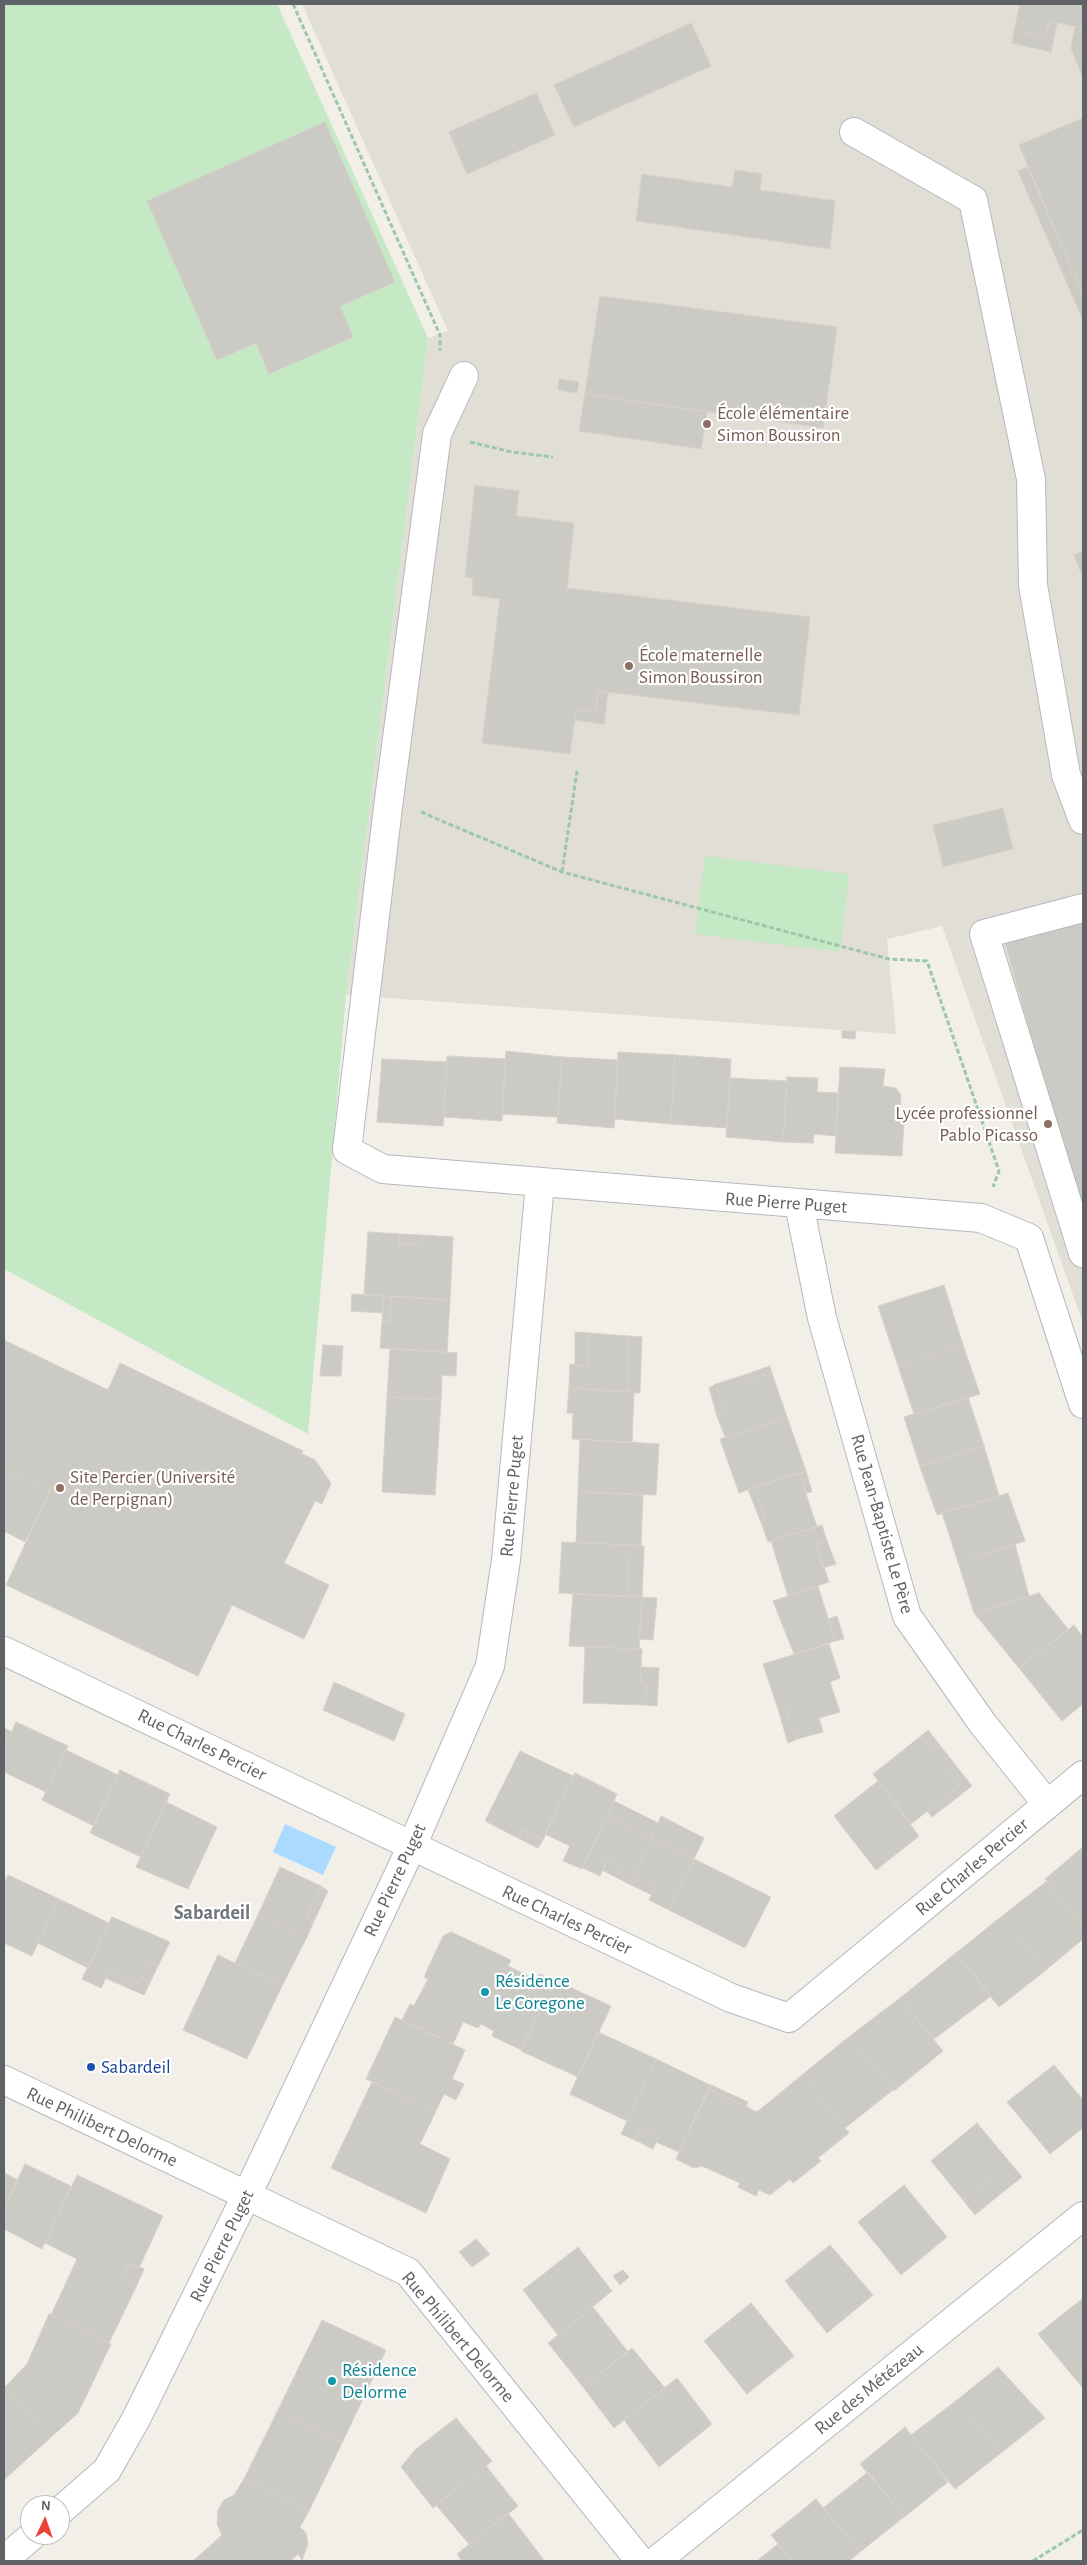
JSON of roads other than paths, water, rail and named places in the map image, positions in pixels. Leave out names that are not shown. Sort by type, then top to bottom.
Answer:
[{"type":"street","points":[[854,132],[973,200],[1031,479],[1033,585],[1066,775],[1083,820]]},
{"type":"street","name":"Rue Pierre Puget","points":[[464,376],[437,434],[388,807],[347,1150],[383,1169],[981,1218],[1028,1238],[1083,1404]]},
{"type":"street","points":[[1083,908],[984,934],[1083,1253]]},
{"type":"street","name":"Rue Pierre Puget","points":[[70,2502],[107,2470],[136,2419],[247,2194],[412,1846],[490,1666],[506,1560],[540,1183]]},
{"type":"street","name":"Rue Jean-Baptiste Le Père","points":[[799,1204],[822,1318],[906,1616],[984,1724],[1047,1804]]},
{"type":"street","name":"Rue Charles Percier","points":[[4,1651],[731,1998],[789,2018],[1083,1774]]},
{"type":"street","name":"Rue Philibert Delorme","points":[[4,2080],[408,2272],[640,2561]]},
{"type":"street","name":"Rue des Métézeau","points":[[656,2561],[1083,2216]]},
{"type":"street","points":[[4,2560],[21,2545]]},
{"type":"water","points":[[285,1824],[336,1847],[323,1875],[273,1852]]},
{"type":"place","name":"École élémentaire Simon Boussiron","points":[[707,424]]},
{"type":"place","name":"École maternelle Simon Boussiron","points":[[629,666]]},
{"type":"place","name":"Lycée professionnel Pablo Picasso","points":[[1048,1124]]},
{"type":"place","name":"Site Percier (Université de Perpignan)","points":[[60,1488]]},
{"type":"place","name":"Résidence Le Coregone","points":[[485,1992]]},
{"type":"place","name":"Sabardeil","points":[[91,2067]]},
{"type":"place","name":"Résidence Delorme","points":[[332,2381]]},
{"type":"district","name":"Sabardeil","points":[[212,1913]]}]
